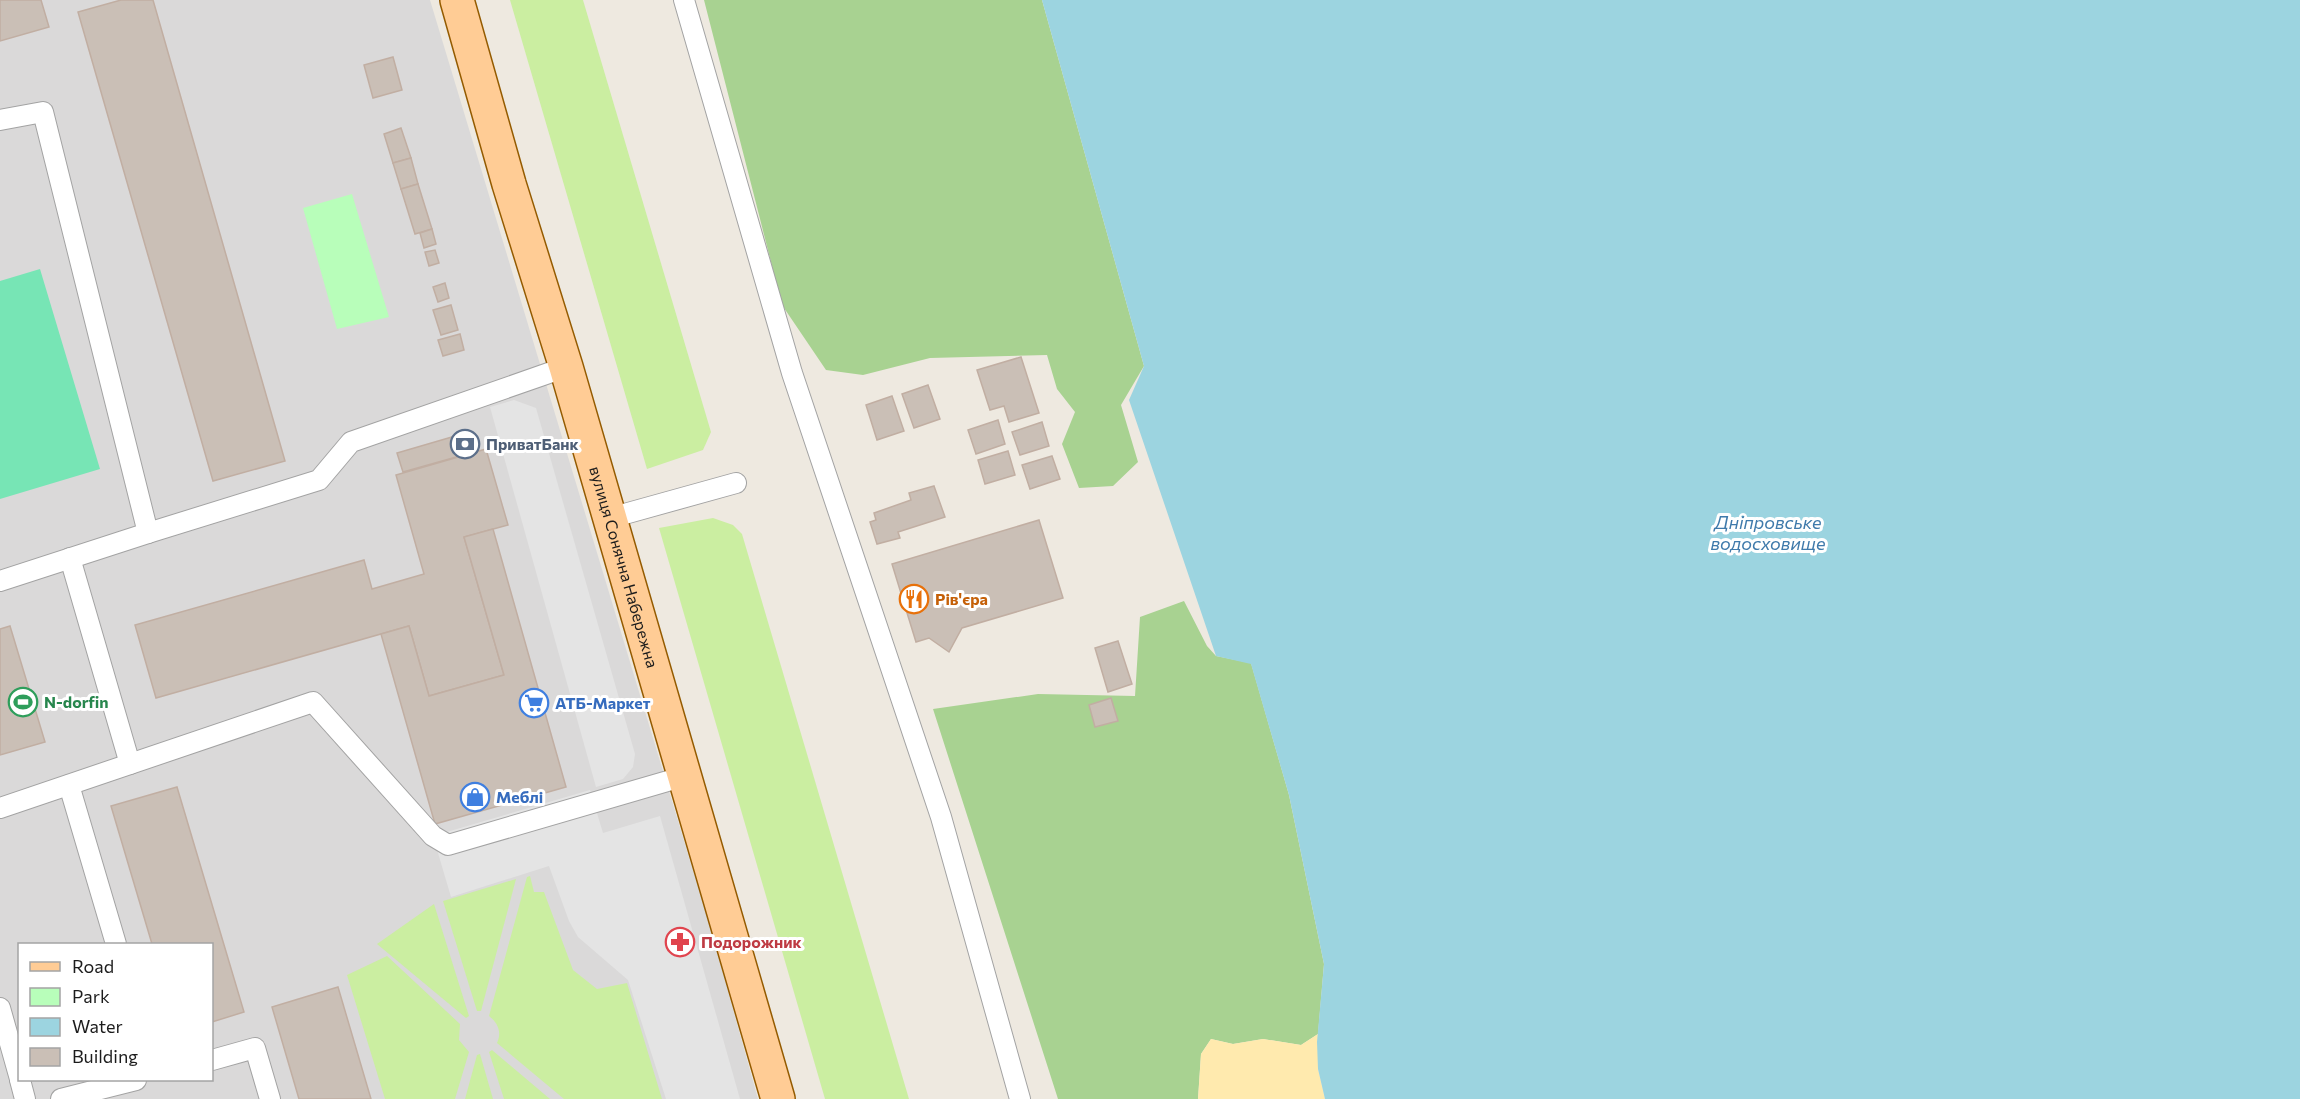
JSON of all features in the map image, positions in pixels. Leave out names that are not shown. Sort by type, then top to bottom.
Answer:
[{"type":"main road","name":"вулиця Сонячна Набережна","points":[[457,0],[778,1099]]},
{"type":"lane","points":[[684,0],[792,373],[941,818],[1020,1099]]},
{"type":"lane","points":[[0,120],[43,112],[148,533]]},
{"type":"lane","points":[[0,580],[319,480],[351,442],[566,368]]},
{"type":"lane","points":[[610,518],[736,483]]},
{"type":"lane","points":[[70,558],[130,764]]},
{"type":"lane","points":[[0,808],[313,702],[433,836],[448,845],[685,776]]},
{"type":"lane","points":[[69,785],[115,943]]},
{"type":"lane","points":[[0,1009],[18,1072]]},
{"type":"lane","points":[[213,1060],[255,1048],[270,1099]]},
{"type":"lane","points":[[20,1081],[25,1099]]},
{"type":"lane","points":[[61,1099],[132,1081]]},
{"type":"shaded area","points":[[0,0],[430,0],[711,930],[758,1099],[0,1099]]},
{"type":"shaded area","points":[[514,400],[536,408],[635,754],[633,767],[623,779],[596,787],[490,407]]},
{"type":"shaded area","points":[[590,790],[603,833],[660,816],[740,1099],[666,1099],[628,980],[578,937],[569,921],[549,866],[451,897],[433,836]]},
{"type":"green space","points":[[510,0],[583,0],[711,432],[703,450],[647,469]]},
{"type":"green space","points":[[704,0],[1042,0],[1144,366],[1121,405],[1138,462],[1113,486],[1079,488],[1062,444],[1075,412],[1057,389],[1047,355],[930,358],[863,375],[826,370],[782,305]]},
{"type":"green space","points":[[352,194],[389,317],[337,329],[303,208]]},
{"type":"green space","points":[[40,269],[100,469],[0,499],[0,281]]},
{"type":"green space","points":[[713,518],[733,525],[742,534],[909,1099],[825,1099],[659,528]]},
{"type":"green space","points":[[1184,601],[1207,646],[1216,656],[1251,663],[1289,795],[1324,964],[1318,1034],[1301,1045],[1263,1039],[1233,1044],[1211,1039],[1201,1054],[1198,1099],[1058,1099],[933,709],[1038,694],[1135,696],[1140,617]]},
{"type":"green space","points":[[530,876],[534,892],[544,892],[573,970],[597,989],[627,983],[662,1099],[564,1099],[497,1043],[498,1028],[489,1016],[527,877]]},
{"type":"green space","points":[[516,879],[481,1011],[477,1011],[443,901]]},
{"type":"green space","points":[[434,904],[469,1016],[466,1018],[377,944]]},
{"type":"green space","points":[[387,956],[460,1024],[459,1040],[469,1052],[455,1099],[385,1099],[347,975]]},
{"type":"green space","points":[[492,1050],[550,1099],[504,1099],[489,1052]]},
{"type":"green space","points":[[480,1054],[493,1099],[465,1099],[477,1055]]},
{"type":"sand","points":[[1318,1034],[1318,1069],[1325,1099],[1198,1099],[1201,1054],[1211,1039],[1233,1044],[1263,1039],[1301,1045]]},
{"type":"water","name":"Дніпровське водосховище","points":[[1042,0],[2300,0],[2300,1099],[1325,1099],[1318,1069],[1317,1042],[1324,964],[1289,795],[1251,664],[1216,656],[1129,400],[1144,366]]},
{"type":"building","points":[[0,0],[41,0],[49,27],[0,41]]},
{"type":"building","points":[[121,0],[153,0],[285,461],[213,481],[78,12]]},
{"type":"building","points":[[393,57],[402,90],[373,98],[364,65]]},
{"type":"building","points":[[401,128],[411,158],[393,163],[384,134]]},
{"type":"building","points":[[411,158],[418,184],[401,189],[393,163]]},
{"type":"building","points":[[418,184],[432,229],[415,234],[401,189]]},
{"type":"building","points":[[432,229],[436,244],[424,248],[420,233]]},
{"type":"building","points":[[435,250],[439,263],[429,266],[425,252]]},
{"type":"building","points":[[445,283],[449,298],[438,302],[433,287]]},
{"type":"building","points":[[451,305],[458,330],[441,335],[433,310]]},
{"type":"building","points":[[460,334],[464,350],[443,356],[438,340]]},
{"type":"building","points":[[1021,357],[1039,413],[1009,422],[1004,406],[990,410],[977,370]]},
{"type":"building","points":[[928,385],[940,419],[914,428],[902,394]]},
{"type":"building","points":[[892,396],[904,431],[877,440],[866,405]]},
{"type":"building","points":[[998,420],[1005,444],[976,454],[968,430]]},
{"type":"building","points":[[1042,422],[1049,446],[1020,455],[1012,432]]},
{"type":"building","points":[[469,432],[474,452],[403,472],[397,453]]},
{"type":"building","points":[[486,449],[508,525],[464,537],[504,675],[429,696],[409,626],[156,698],[135,625],[364,560],[372,589],[424,574],[396,475]]},
{"type":"building","points":[[1008,451],[1015,475],[985,484],[978,460]]},
{"type":"building","points":[[1052,456],[1060,479],[1030,489],[1022,465]]},
{"type":"building","points":[[934,486],[945,517],[898,532],[900,538],[877,544],[870,522],[876,520],[874,513],[911,500],[909,493]]},
{"type":"building","points":[[1039,520],[1063,598],[962,628],[949,652],[929,638],[916,642],[892,564]]},
{"type":"building","points":[[493,529],[566,787],[435,824],[381,634],[409,626],[429,696],[504,675],[464,537]]},
{"type":"building","points":[[10,626],[45,742],[0,755],[0,629]]},
{"type":"building","points":[[1118,641],[1132,684],[1108,692],[1095,648]]},
{"type":"building","points":[[1111,698],[1118,721],[1095,727],[1089,705]]},
{"type":"building","points":[[177,787],[244,1012],[213,1022],[213,943],[152,943],[111,806]]},
{"type":"building","points":[[338,987],[371,1099],[299,1099],[272,1007]]},
{"type":"place","name":"ПриватБанк","points":[[465,444]]},
{"type":"place","name":"Рів'єра","points":[[914,599]]},
{"type":"place","name":"N-dorfin","points":[[23,702]]},
{"type":"place","name":"АТБ-Маркет","points":[[534,703]]},
{"type":"place","name":"Меблі","points":[[475,797]]},
{"type":"place","name":"Подорожник","points":[[680,942]]}]
